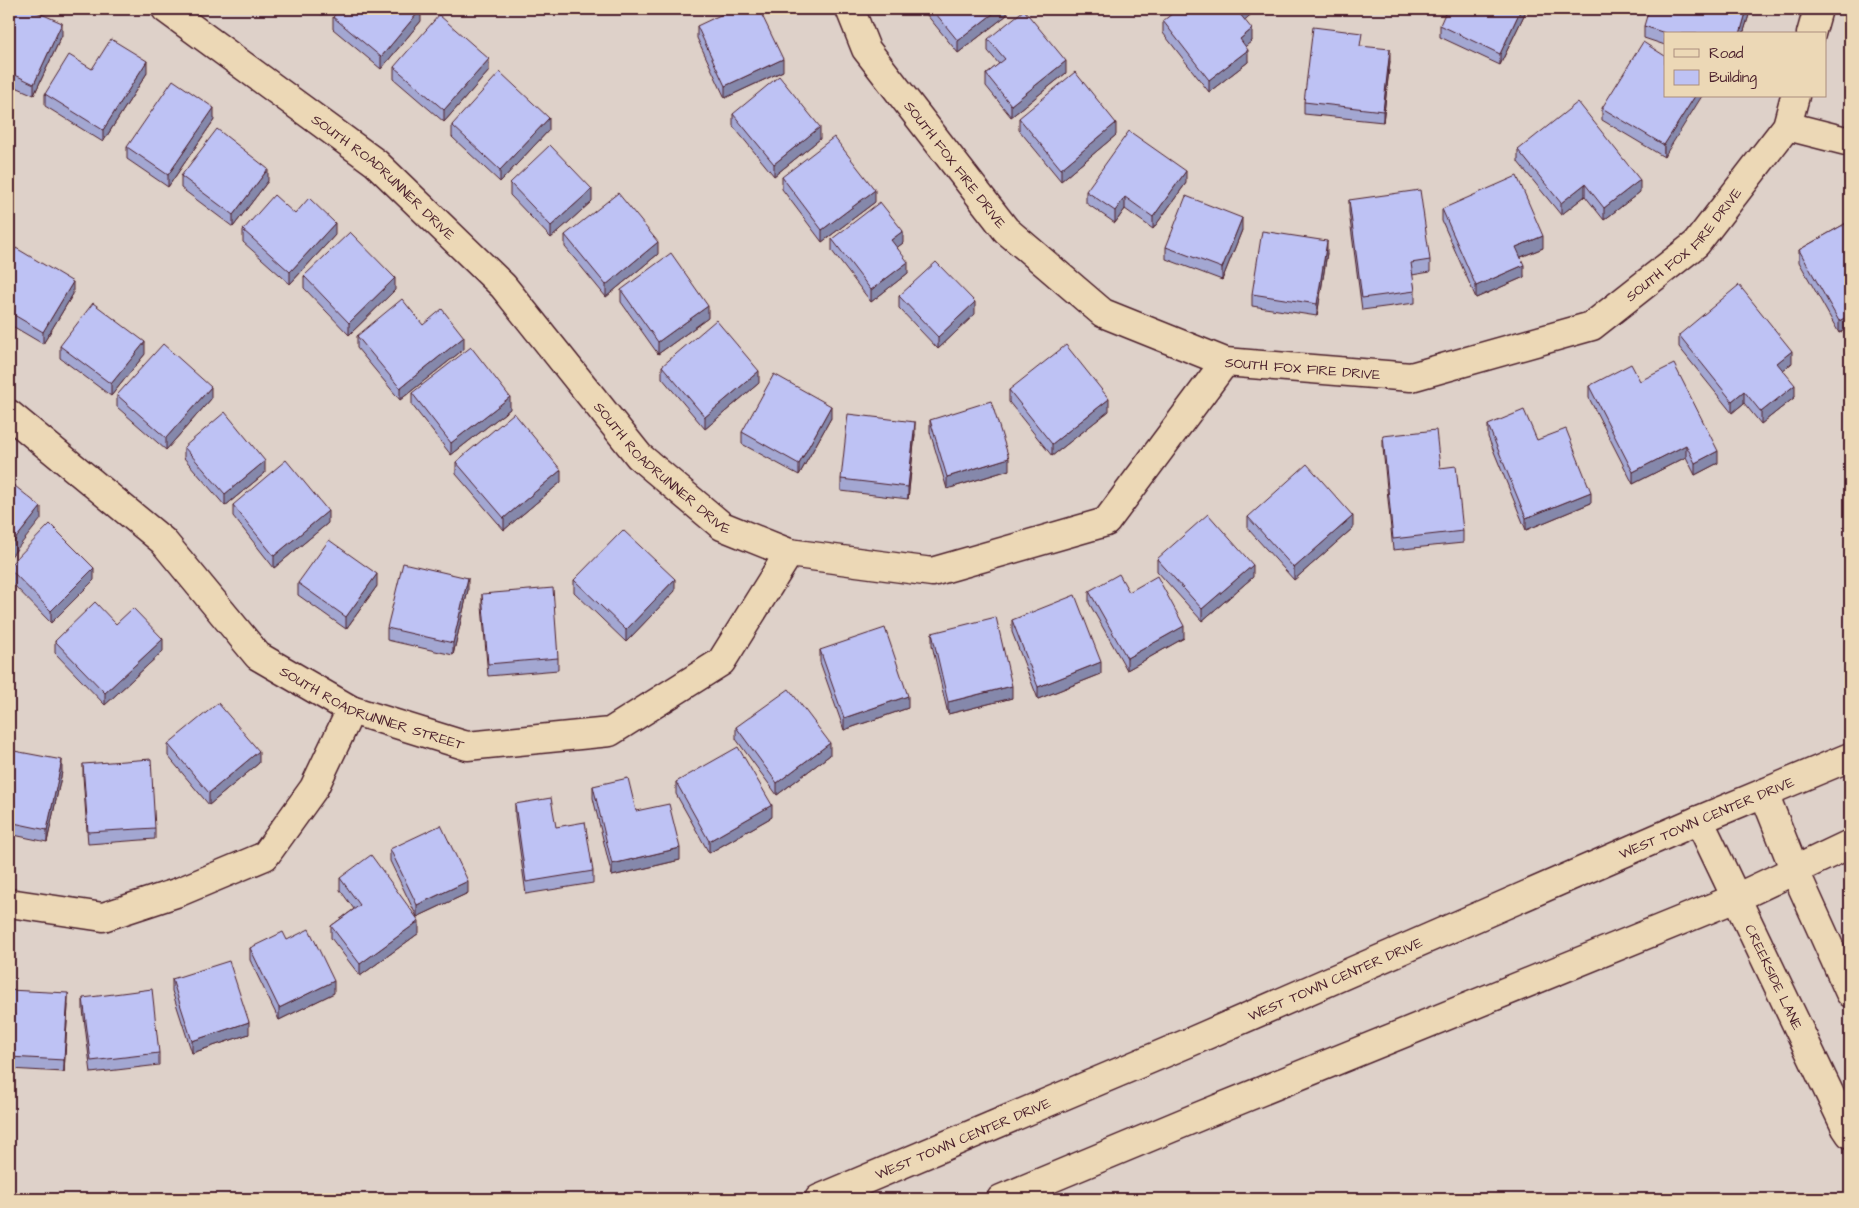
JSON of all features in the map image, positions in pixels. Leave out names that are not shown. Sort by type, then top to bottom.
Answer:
[{"type":"street","name":"SOUTH ROADRUNNER DRIVE","points":[[166,9],[376,163],[503,286],[639,456],[722,526],[789,553],[932,572],[1106,522],[1225,362]]},
{"type":"street","name":"SOUTH FOX FIRE DRIVE","points":[[850,9],[866,49],[1006,230],[1103,313],[1225,362],[1411,377],[1592,326],[1696,244],[1787,126],[1794,98]]},
{"type":"street","points":[[1812,32],[1818,9]]},
{"type":"street","points":[[1787,126],[1850,142]]},
{"type":"street","name":"SOUTH ROADRUNNER STREET","points":[[9,414],[163,541],[258,656],[351,710],[467,746],[610,732],[721,662],[789,553]]},
{"type":"street","points":[[9,903],[104,917],[179,892],[265,856],[314,788],[351,710]]},
{"type":"street","name":"WEST TOWN CENTER DRIVE","points":[[819,1199],[1188,1043],[1699,820],[1850,757]]},
{"type":"street","points":[[1764,793],[1795,871],[1850,993]]},
{"type":"street","name":"CREEKSIDE LANE","points":[[1699,820],[1850,1134]]},
{"type":"street","points":[[1001,1199],[1736,898],[1850,844]]},
{"type":"building","points":[[9,9],[30,9],[62,23],[34,84],[9,72]]},
{"type":"building","points":[[340,9],[421,9],[381,57],[333,17]]},
{"type":"building","points":[[733,9],[759,9],[783,59],[725,86],[697,26]]},
{"type":"building","points":[[932,9],[999,9],[958,41]]},
{"type":"building","points":[[1178,9],[1244,9],[1239,13],[1252,29],[1240,39],[1248,50],[1209,80],[1163,21]]},
{"type":"building","points":[[1447,9],[1521,9],[1500,54],[1440,25]]},
{"type":"building","points":[[1649,9],[1747,9],[1741,32],[1664,33],[1644,26]]},
{"type":"building","points":[[1024,10],[1066,61],[1011,105],[986,74],[1005,59],[988,39]]},
{"type":"building","points":[[439,15],[489,59],[444,110],[394,67]]},
{"type":"building","points":[[1313,27],[1362,33],[1360,46],[1390,49],[1383,111],[1304,102]]},
{"type":"building","points":[[111,39],[147,61],[103,130],[45,94],[69,55],[92,69]]},
{"type":"building","points":[[1643,42],[1664,55],[1664,98],[1694,98],[1664,145],[1602,108]]},
{"type":"building","points":[[500,72],[549,118],[500,170],[452,125]]},
{"type":"building","points":[[1075,72],[1116,123],[1061,169],[1019,118]]},
{"type":"building","points":[[779,76],[820,127],[774,164],[733,114]]},
{"type":"building","points":[[173,80],[214,108],[168,175],[127,147]]},
{"type":"building","points":[[1578,102],[1640,180],[1604,208],[1585,184],[1561,203],[1518,150]]},
{"type":"building","points":[[217,129],[268,169],[233,215],[181,176]]},
{"type":"building","points":[[1129,131],[1186,171],[1153,217],[1125,197],[1115,211],[1086,191]]},
{"type":"building","points":[[834,137],[875,190],[822,230],[782,177]]},
{"type":"building","points":[[550,145],[592,189],[551,226],[510,183]]},
{"type":"building","points":[[1517,176],[1543,236],[1516,247],[1524,265],[1476,286],[1442,209]]},
{"type":"building","points":[[1420,190],[1430,260],[1411,263],[1415,291],[1362,298],[1349,200]]},
{"type":"building","points":[[618,193],[658,242],[606,285],[565,235]]},
{"type":"building","points":[[274,195],[295,214],[309,198],[335,223],[290,272],[243,230]]},
{"type":"building","points":[[1186,196],[1242,218],[1222,268],[1166,247]]},
{"type":"building","points":[[880,202],[903,231],[891,240],[908,262],[871,290],[832,239]]},
{"type":"building","points":[[1850,221],[1850,315],[1839,321],[1799,250]]},
{"type":"building","points":[[1262,231],[1327,241],[1317,304],[1252,294]]},
{"type":"building","points":[[350,232],[395,278],[349,323],[304,276]]},
{"type":"building","points":[[16,248],[73,282],[43,332],[9,312],[9,260]]},
{"type":"building","points":[[671,253],[708,306],[658,342],[621,290]]},
{"type":"building","points":[[936,262],[975,302],[938,337],[899,296]]},
{"type":"building","points":[[1739,285],[1792,351],[1777,363],[1795,385],[1761,412],[1744,391],[1732,401],[1679,335]]},
{"type":"building","points":[[402,299],[423,325],[442,309],[464,337],[400,388],[357,336]]},
{"type":"building","points":[[93,303],[145,342],[111,384],[60,346]]},
{"type":"building","points":[[716,320],[759,371],[705,417],[662,366]]},
{"type":"building","points":[[163,344],[211,387],[166,438],[117,395]]},
{"type":"building","points":[[1066,345],[1109,399],[1052,444],[1009,390]]},
{"type":"building","points":[[471,347],[510,397],[451,443],[412,393]]},
{"type":"building","points":[[1631,364],[1640,381],[1674,364],[1718,451],[1695,463],[1686,445],[1633,472],[1589,386]]},
{"type":"building","points":[[774,374],[831,406],[799,464],[742,432]]},
{"type":"building","points":[[991,401],[1009,458],[947,477],[930,420]]},
{"type":"building","points":[[1524,410],[1537,440],[1566,429],[1591,492],[1526,518],[1488,425]]},
{"type":"building","points":[[225,412],[265,461],[225,494],[184,447]]},
{"type":"building","points":[[514,413],[561,470],[504,518],[456,462]]},
{"type":"building","points":[[848,414],[915,422],[908,487],[841,479]]},
{"type":"building","points":[[1436,430],[1440,468],[1456,466],[1463,531],[1393,539],[1383,436]]},
{"type":"building","points":[[286,460],[328,511],[274,556],[233,505]]},
{"type":"building","points":[[1307,464],[1353,516],[1294,568],[1248,517]]},
{"type":"building","points":[[9,483],[41,507],[9,547]]},
{"type":"building","points":[[1208,514],[1253,565],[1202,609],[1157,559]]},
{"type":"building","points":[[50,524],[94,568],[51,611],[9,568]]},
{"type":"building","points":[[623,530],[675,579],[626,630],[574,580]]},
{"type":"building","points":[[329,540],[377,574],[346,617],[298,583]]},
{"type":"building","points":[[403,563],[468,578],[453,643],[387,628]]},
{"type":"building","points":[[1119,574],[1129,592],[1157,576],[1184,626],[1127,658],[1089,591]]},
{"type":"building","points":[[553,588],[558,658],[488,664],[482,594]]},
{"type":"building","points":[[1075,595],[1101,662],[1038,687],[1012,620]]},
{"type":"building","points":[[95,602],[116,624],[133,608],[163,639],[105,693],[55,641]]},
{"type":"building","points":[[996,617],[1012,686],[948,702],[932,633]]},
{"type":"building","points":[[885,628],[908,696],[844,718],[820,650]]},
{"type":"building","points":[[789,689],[830,743],[777,783],[736,727]]},
{"type":"building","points":[[218,703],[259,751],[209,793],[168,744]]},
{"type":"building","points":[[738,747],[772,805],[709,841],[676,782]]},
{"type":"building","points":[[9,750],[62,760],[47,830],[9,822]]},
{"type":"building","points":[[151,759],[155,828],[88,832],[83,764]]},
{"type":"building","points":[[628,778],[636,811],[669,804],[680,848],[612,864],[593,786]]},
{"type":"building","points":[[551,798],[556,827],[585,822],[593,871],[526,882],[515,804]]},
{"type":"building","points":[[441,825],[468,881],[417,905],[390,849]]},
{"type":"building","points":[[371,855],[419,921],[360,964],[331,926],[360,905],[340,878]]},
{"type":"building","points":[[309,929],[334,981],[279,1008],[250,948],[283,932],[287,940]]},
{"type":"building","points":[[229,961],[249,1022],[192,1041],[172,979]]},
{"type":"building","points":[[152,989],[159,1053],[91,1061],[83,998]]},
{"type":"building","points":[[9,990],[68,993],[64,1060],[9,1057]]}]
